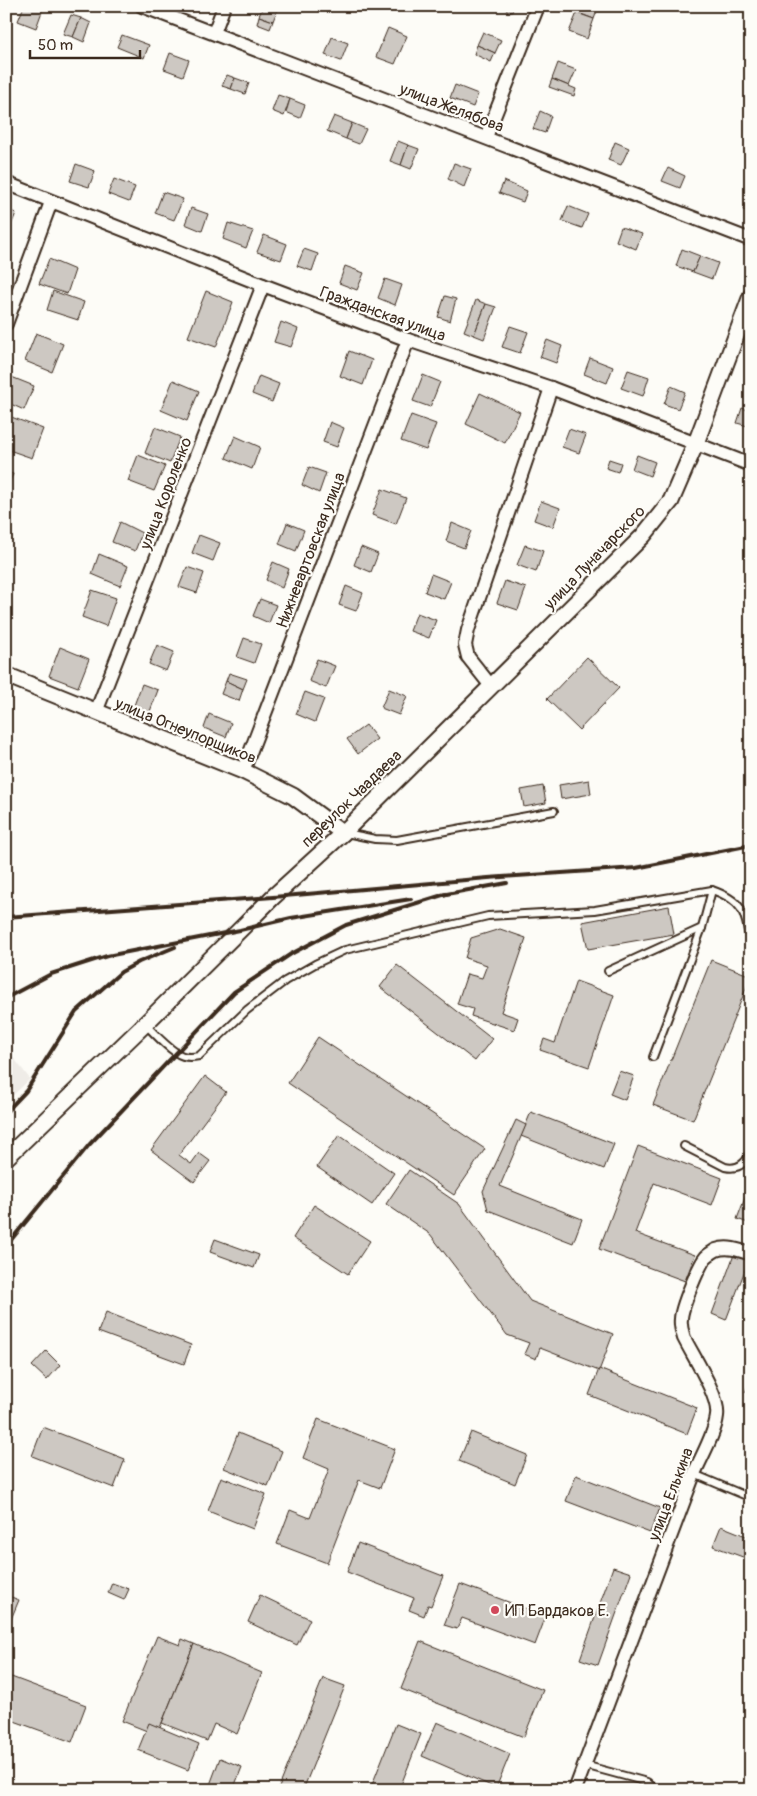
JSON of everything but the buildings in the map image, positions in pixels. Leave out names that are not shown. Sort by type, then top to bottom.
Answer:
[{"type":"street","name":"улица Желябова","points":[[142,6],[751,240]]},
{"type":"street","points":[[214,33],[224,6]]},
{"type":"street","points":[[486,137],[538,6]]},
{"type":"street","name":"Гражданская улица","points":[[6,183],[408,340],[551,388],[751,465]]},
{"type":"street","points":[[6,324],[51,202]]},
{"type":"street","name":"улица Короленко","points":[[96,712],[264,285]]},
{"type":"street","name":"улица Луначарского","points":[[490,686],[643,536],[671,501],[696,443],[751,296]]},
{"type":"street","name":"Нижневартовская улица","points":[[243,771],[408,340]]},
{"type":"street","points":[[490,686],[468,657],[465,645],[466,637],[551,388]]},
{"type":"street","name":"улица Огнеупорщиков","points":[[6,675],[243,771],[293,796],[343,833]]},
{"type":"street","name":"переулок Чаадаева","points":[[6,1158],[273,897],[343,833],[490,686]]},
{"type":"street","name":"улица Елькина","points":[[575,1790],[718,1415],[717,1406],[684,1338],[680,1317],[706,1257],[715,1251],[725,1248],[751,1254]]},
{"type":"lane","points":[[343,833],[375,839],[397,840],[554,811]]},
{"type":"lane","points":[[145,1024],[176,1053],[192,1058],[200,1056],[247,1010],[285,981],[315,964],[345,950],[488,916],[595,910],[712,890],[726,895],[737,903],[745,915],[751,949]]},
{"type":"lane","points":[[653,1057],[702,928],[712,890]]},
{"type":"lane","points":[[608,971],[702,928]]},
{"type":"lane","points":[[684,1146],[725,1167],[732,1168],[739,1167],[745,1163],[751,1150]]},
{"type":"lane","points":[[694,1474],[751,1498]]},
{"type":"lane","points":[[584,1765],[647,1782],[656,1790]]},
{"type":"shaded area","points":[[6,1048],[30,1079],[6,1102]]},
{"type":"railway","points":[[6,917],[273,897],[488,878],[636,868],[751,845]]},
{"type":"railway","points":[[441,895],[507,883]]},
{"type":"railway","points":[[6,1246],[89,1145],[234,992],[291,954],[346,925],[446,894]]},
{"type":"railway","points":[[6,998],[51,974],[107,956],[291,918],[411,899]]},
{"type":"railway","points":[[6,1112],[26,1091],[76,1012],[121,972],[139,962],[175,947]]},
{"type":"place","name":"ИП Бардаков Е.","points":[[495,1610]]}]
